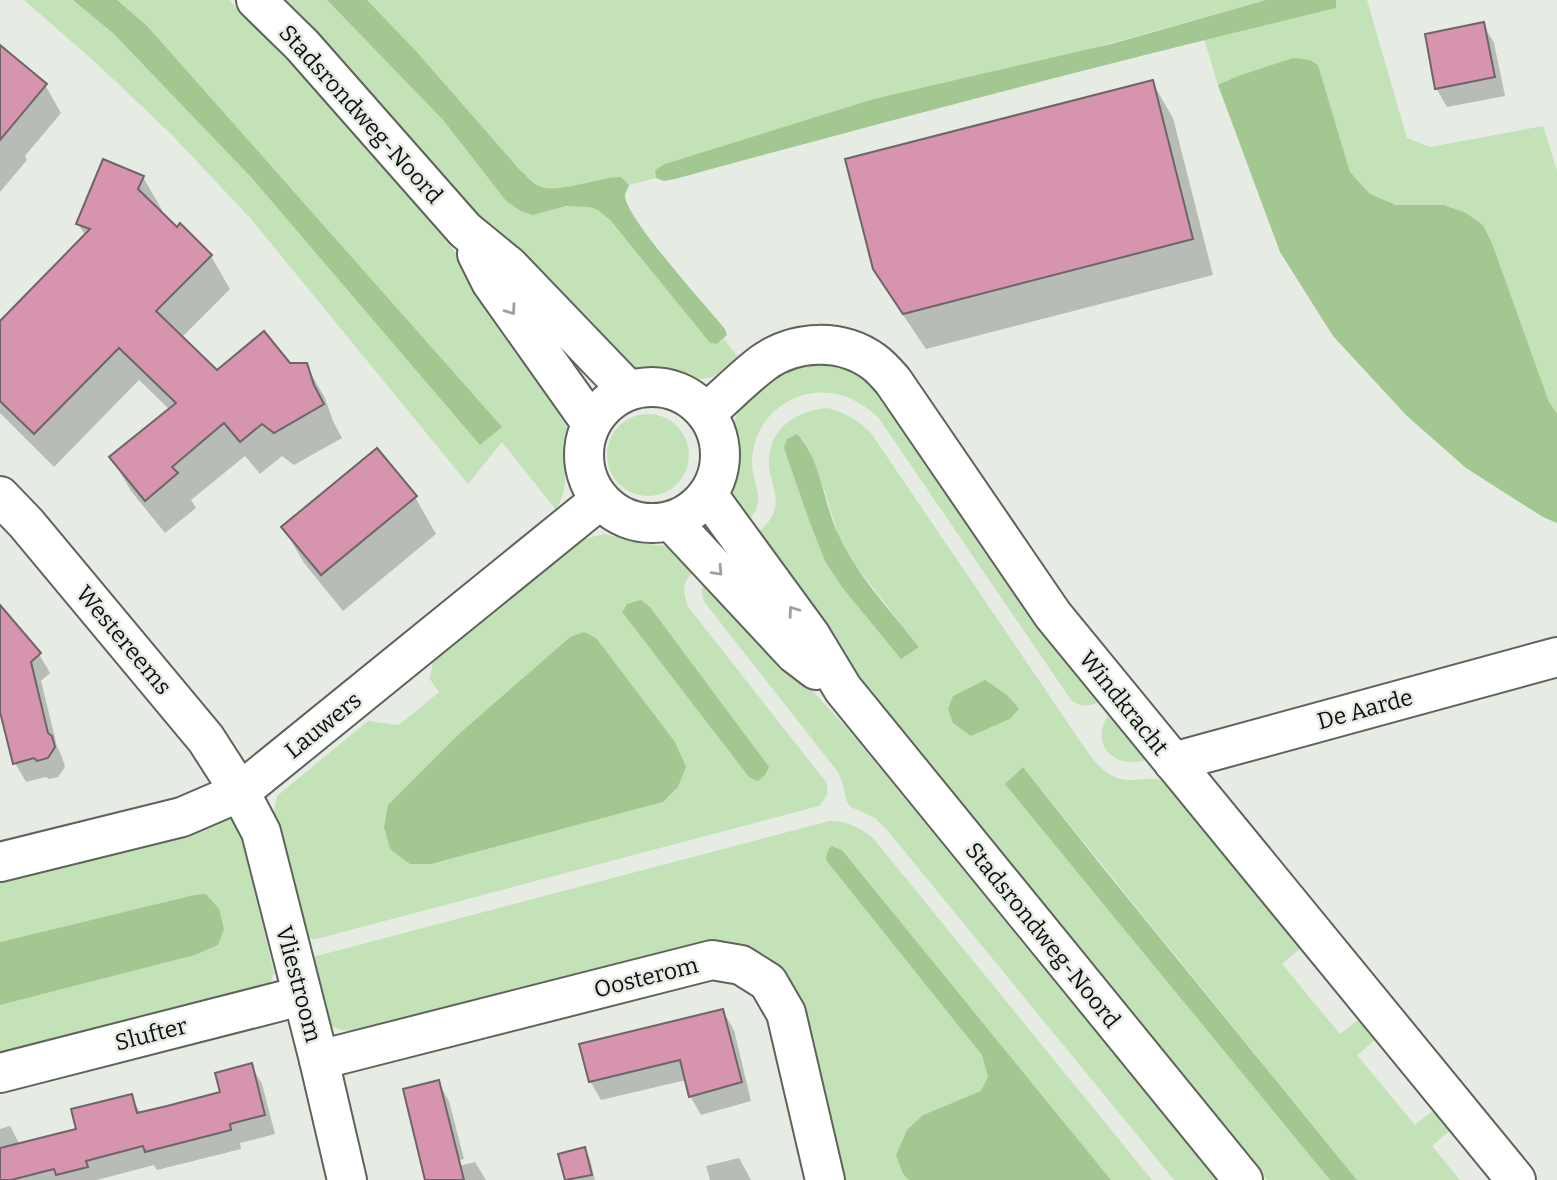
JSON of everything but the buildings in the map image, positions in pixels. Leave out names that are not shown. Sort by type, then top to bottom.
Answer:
[{"type":"street","name":"Stadsrondweg-Noord","points":[[256,0],[302,45],[465,230],[509,265],[628,390]]},
{"type":"street","name":"Stadsrondweg-Noord","points":[[465,230],[491,282],[590,423]]},
{"type":"street","name":"Windkracht","points":[[706,413],[763,363],[786,350],[810,345],[836,346],[862,354],[876,363],[893,381],[1053,615],[1516,1180]]},
{"type":"street","points":[[657,386],[684,394],[706,413],[719,439],[719,468],[708,495],[693,510],[671,521],[647,523],[621,516],[600,500],[586,476],[583,449],[590,423],[606,403],[628,390],[657,386]]},
{"type":"street","name":"Stadsrondweg-Noord","points":[[708,495],[811,636],[843,689],[1243,1180]]},
{"type":"street","name":"Westereems","points":[[0,496],[26,523],[206,739],[240,792]]},
{"type":"street","name":"Lauwers","points":[[0,862],[182,817],[240,792],[600,500]]},
{"type":"street","name":"Stadsrondweg-Noord","points":[[671,521],[795,654],[843,689]]},
{"type":"street","name":"De Aarde","points":[[1173,762],[1557,657]]},
{"type":"street","name":"Vliestroom","points":[[240,792],[261,832],[347,1180]]},
{"type":"street","name":"Oosterom","points":[[319,1060],[712,960],[741,965],[768,982],[786,1013],[825,1180]]},
{"type":"street","name":"Slufter","points":[[0,1073],[301,996]]},
{"type":"shaded area","points":[[24,0],[229,0],[295,68],[410,196],[489,294],[567,419],[564,486],[556,510],[502,442],[468,484],[251,219],[172,135]]},
{"type":"shaded area","points":[[73,0],[117,0],[147,26],[502,427],[480,445],[251,177],[113,33]]},
{"type":"shaded area","points":[[283,0],[327,0],[443,120],[506,201],[533,215],[583,205],[601,212],[710,343],[717,344],[724,339],[739,358],[725,370],[702,379],[631,369],[508,247],[315,32]]},
{"type":"shaded area","points":[[327,0],[367,0],[535,184],[554,188],[621,177],[629,185],[625,196],[638,223],[725,329],[727,335],[717,344],[710,343],[611,221],[598,210],[566,206],[533,215],[506,201],[443,120]]},
{"type":"shaded area","points":[[367,0],[1266,0],[655,170],[656,178],[629,185],[621,177],[545,188],[537,185],[520,170],[416,51]]},
{"type":"shaded area","points":[[1266,0],[1336,0],[1336,8],[1005,91],[675,179],[664,181],[656,178],[655,170],[665,164],[874,99],[1111,44]]},
{"type":"shaded area","points":[[1336,0],[1367,0],[1407,138],[1430,147],[1543,126],[1557,170],[1557,413],[1549,402],[1492,243],[1483,225],[1444,205],[1396,205],[1370,194],[1350,172],[1318,65],[1293,58],[1218,85],[1204,39],[1336,8]]},
{"type":"shaded area","points":[[1293,58],[1310,60],[1318,65],[1350,172],[1370,194],[1396,205],[1444,205],[1466,213],[1483,225],[1492,243],[1549,402],[1557,413],[1557,523],[1543,517],[1466,468],[1407,416],[1333,336],[1280,252],[1218,85]]},
{"type":"shaded area","points":[[829,363],[870,382],[1101,700],[1086,706],[1071,700],[878,417],[856,401],[832,393],[814,393],[790,400],[771,415],[754,447],[752,469],[758,501],[752,516],[744,524],[732,497],[735,462],[733,434],[739,410],[755,392],[782,374],[807,364]]},
{"type":"shaded area","points":[[828,408],[840,412],[871,433],[1095,762],[1118,778],[1155,779],[1170,783],[1303,946],[1282,964],[1340,1034],[1362,1017],[1379,1037],[1357,1055],[1415,1125],[1436,1108],[1453,1128],[1432,1146],[1460,1180],[1357,1180],[1023,767],[1006,784],[1330,1180],[1267,1180],[906,741],[752,538],[774,513],[775,497],[769,465],[773,441],[795,417]],"holes":[[[802,439],[825,492],[838,535],[852,561],[919,647],[901,658],[795,476],[784,448]],[[948,709],[1010,719],[971,736]]]},
{"type":"shaded area","points":[[648,414],[664,417],[677,426],[686,439],[689,455],[686,471],[677,484],[664,493],[648,496],[632,493],[619,484],[610,471],[607,455],[610,439],[619,426],[632,417]]},
{"type":"shaded area","points":[[797,434],[806,445],[818,471],[834,525],[848,553],[866,581],[919,647],[901,659],[842,587],[825,561],[784,448],[787,439]]},
{"type":"shaded area","points":[[605,534],[666,546],[677,550],[697,567],[685,586],[689,608],[826,782],[824,800],[819,806],[324,937],[304,937],[273,814],[277,796],[368,721],[399,725],[439,692],[429,678],[433,656],[582,539]],"holes":[[[640,601],[650,607],[768,767],[765,775],[758,780],[749,776],[622,612],[627,604]],[[584,632],[686,767],[678,787],[663,802],[431,864],[384,827],[388,805],[460,733],[570,637]]]},
{"type":"shaded area","points":[[707,578],[847,728],[1217,1180],[1174,1180],[887,830],[875,818],[851,807],[838,772],[705,603],[702,590]]},
{"type":"shaded area","points":[[641,600],[650,607],[769,767],[758,781],[749,777],[622,612],[627,604]]},
{"type":"shaded area","points":[[584,632],[596,638],[675,742],[686,767],[678,787],[663,802],[431,864],[410,864],[390,849],[384,827],[388,805],[460,733],[570,637]]},
{"type":"shaded area","points":[[985,680],[1007,695],[1019,709],[1010,719],[971,736],[953,723],[948,709],[953,696]]},
{"type":"shaded area","points":[[1111,712],[1150,759],[1128,762],[1111,755],[1106,749],[1103,743],[1103,727]]},
{"type":"shaded area","points":[[1023,767],[1357,1180],[1330,1180],[1005,784]]},
{"type":"shaded area","points":[[236,817],[274,972],[270,985],[0,1057],[0,1005],[195,955],[218,945],[194,895],[0,942],[0,876]]},
{"type":"shaded area","points":[[829,821],[852,825],[873,838],[1152,1180],[1111,1180],[842,850],[832,846],[982,1055],[988,1077],[982,1091],[923,1115],[903,1174],[909,1180],[840,1180],[797,1004],[663,955],[357,1030],[341,1030],[327,1023],[309,958]]},
{"type":"shaded area","points":[[832,846],[842,850],[1111,1180],[909,1180],[903,1174],[896,1155],[907,1130],[923,1115],[981,1091],[988,1077],[982,1055],[826,860],[828,850]]},
{"type":"shaded area","points":[[206,894],[219,909],[224,929],[218,945],[195,955],[0,1005],[0,942]]}]
